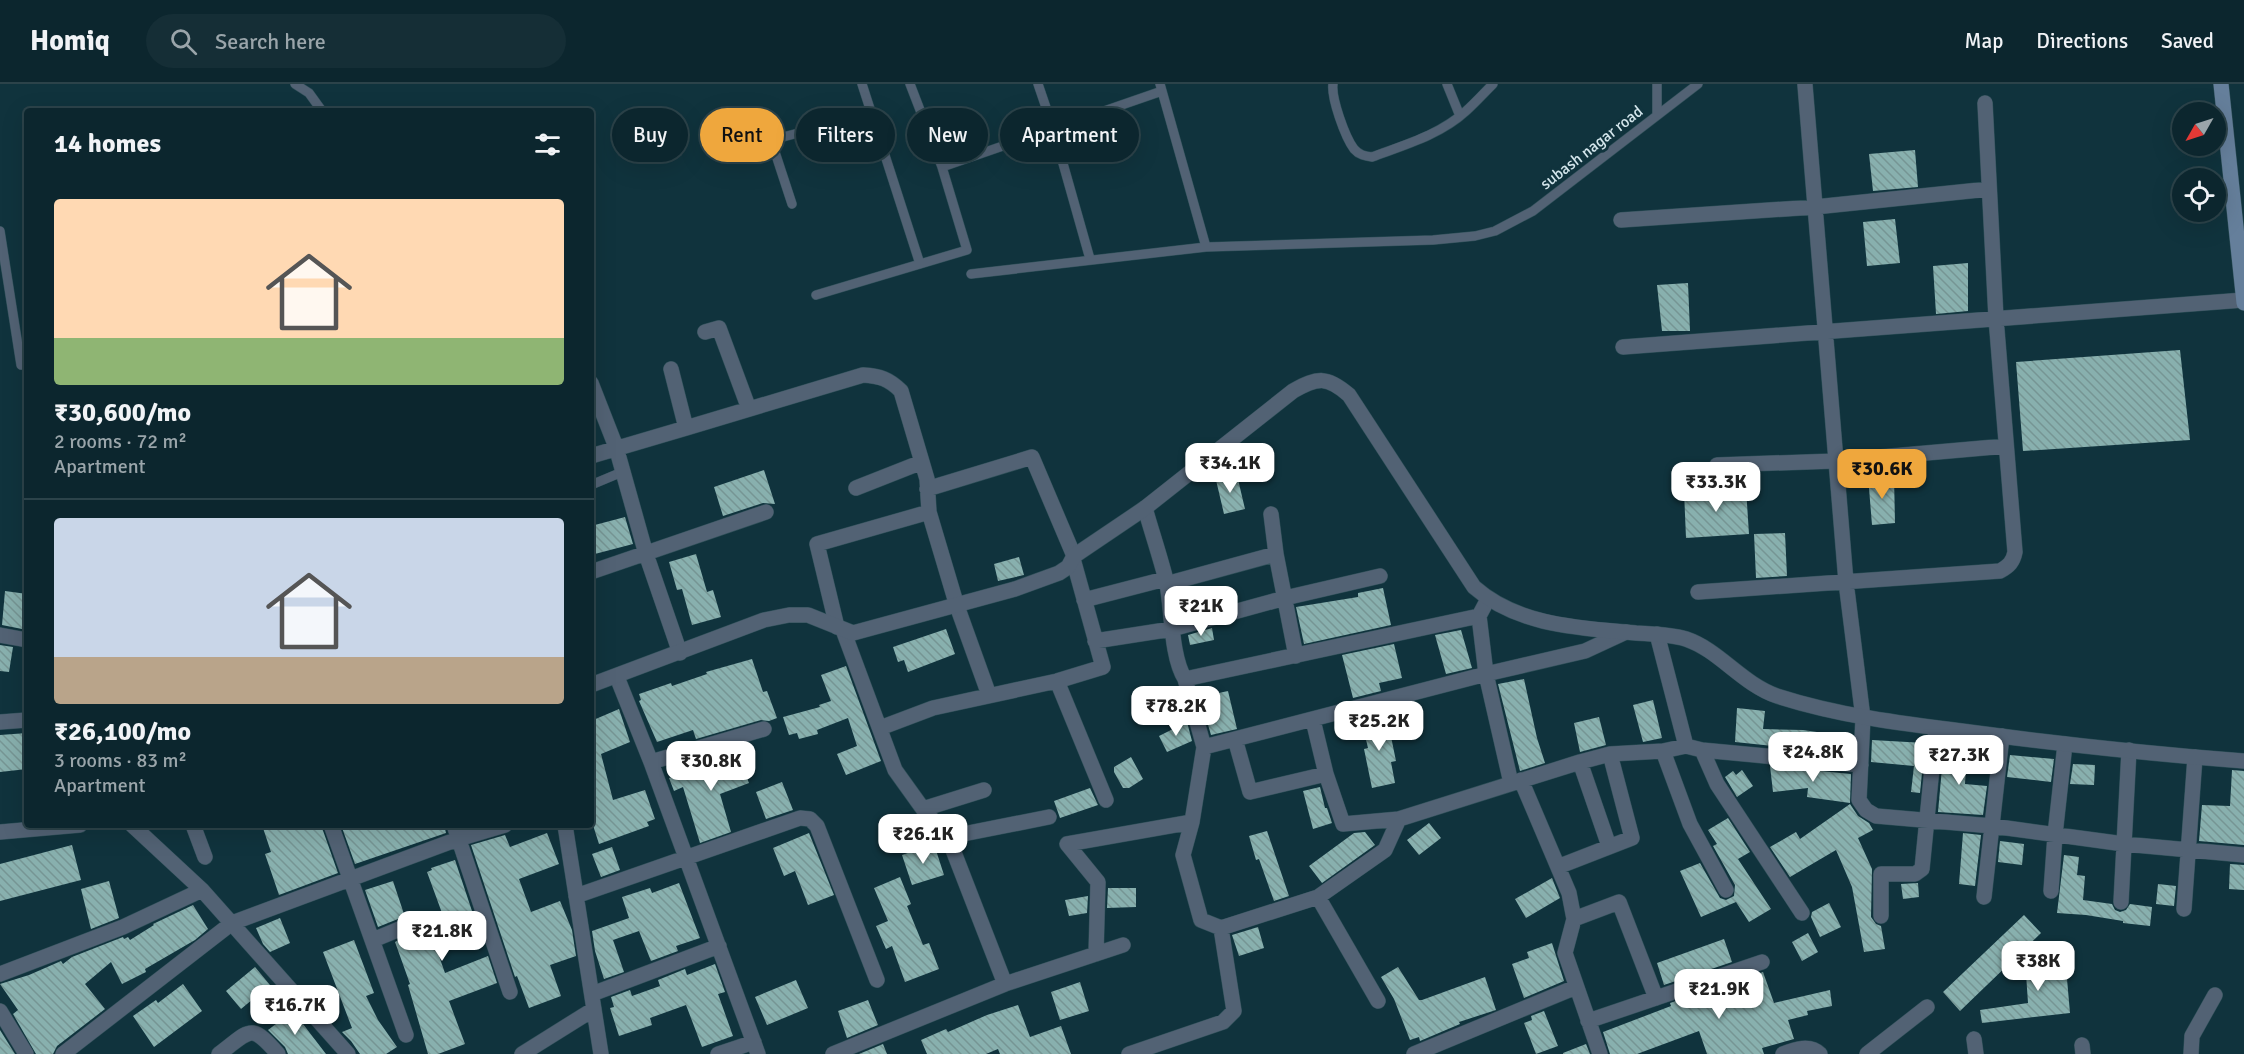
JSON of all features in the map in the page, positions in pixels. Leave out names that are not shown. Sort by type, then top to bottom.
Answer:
[{"type":"main road","points":[[2221,84],[2238,184],[2244,301]]},
{"type":"street","points":[[1805,85],[1846,582],[1863,717],[1859,800],[1866,810],[1876,816],[1992,826],[2124,844],[2244,855]]},
{"type":"street","points":[[1698,592],[2000,571],[2014,560],[1996,318],[1985,103]]},
{"type":"street","points":[[1621,220],[1815,207],[1989,189]]},
{"type":"street","points":[[1623,347],[2244,301]]},
{"type":"street","points":[[705,332],[719,328],[749,409]]},
{"type":"street","points":[[671,369],[686,428]]},
{"type":"street","points":[[594,455],[863,375],[881,376],[892,382],[901,391],[927,479],[929,512],[957,606],[989,694]]},
{"type":"street","points":[[594,684],[764,620],[789,615],[808,615],[853,633],[957,606],[1059,573],[1068,567],[1074,558],[1145,508],[1293,391],[1309,382],[1324,379],[1337,385],[1349,395],[1474,587],[1488,599],[1509,610],[1556,625],[1657,634],[1685,639],[1701,646],[1752,685],[1777,696],[1863,717],[2065,744],[2244,761]]},
{"type":"street","points":[[594,391],[616,447],[646,554],[680,653]]},
{"type":"street","points":[[1717,465],[1835,462],[2006,446]]},
{"type":"street","points":[[880,728],[933,708],[1057,681],[1103,667],[1074,558],[1032,457],[927,489]]},
{"type":"street","points":[[856,488],[922,462]]},
{"type":"street","points":[[1145,508],[1166,581],[1181,673],[1185,679],[1204,747],[1192,822],[1183,855],[1201,920],[1221,928],[1318,897],[1385,850],[1399,819]]},
{"type":"street","points":[[594,571],[766,512]]},
{"type":"street","points":[[929,512],[817,544],[840,628],[895,770],[923,809],[948,837],[1005,984]]},
{"type":"street","points":[[1271,514],[1276,554],[1296,656]]},
{"type":"street","points":[[1084,600],[1276,554]]},
{"type":"street","points":[[1095,641],[1172,628],[1380,576]]},
{"type":"street","points":[[1488,599],[1479,616],[1486,674],[1516,782],[1560,866],[1569,892],[1574,919],[1565,953],[1600,1054]]},
{"type":"street","points":[[1185,679],[1479,616]]},
{"type":"street","points":[[1204,747],[1486,674],[1585,651],[1626,632]]},
{"type":"street","points":[[1657,634],[1686,746]]},
{"type":"street","points":[[0,635],[24,639]]},
{"type":"street","points":[[617,677],[651,762],[756,1048],[718,1054]]},
{"type":"street","points":[[1057,681],[1106,800]]},
{"type":"street","points":[[0,722],[24,720]]},
{"type":"street","points":[[1313,720],[1326,774],[1342,824],[1399,819],[1610,754],[1663,751],[1686,746],[1702,750],[1861,765]]},
{"type":"street","points":[[1881,916],[1881,874],[1915,874],[1922,868],[1936,728]]},
{"type":"street","points":[[651,762],[764,729]]},
{"type":"street","points":[[1983,897],[2002,736]]},
{"type":"street","points":[[1236,739],[1250,792],[1326,774]]},
{"type":"street","points":[[2051,891],[2065,744]]},
{"type":"street","points":[[1702,750],[1717,784],[1802,913]]},
{"type":"street","points":[[2121,902],[2129,750]]},
{"type":"street","points":[[1663,751],[1690,824],[1726,890]]},
{"type":"street","points":[[1560,866],[1632,838],[1610,754]]},
{"type":"street","points":[[2184,909],[2194,758]]},
{"type":"street","points":[[1580,762],[1609,846]]},
{"type":"street","points":[[923,809],[984,790]]},
{"type":"street","points":[[948,837],[1049,817]]},
{"type":"street","points":[[576,896],[800,818],[810,819],[817,826],[877,980]]},
{"type":"street","points":[[1096,954],[1098,882],[1067,844],[1192,822]]},
{"type":"street","points":[[0,832],[46,828]]},
{"type":"street","points":[[135,828],[202,890],[348,1054]]},
{"type":"street","points":[[194,828],[205,857]]},
{"type":"street","points":[[332,828],[406,1035]]},
{"type":"street","points":[[63,1054],[232,922],[349,880],[456,832],[484,828]]},
{"type":"street","points":[[565,828],[601,1054]]},
{"type":"street","points":[[456,832],[510,992]]},
{"type":"street","points":[[0,974],[123,927],[202,890]]},
{"type":"street","points":[[1318,897],[1378,1001]]},
{"type":"street","points":[[1574,919],[1619,902],[1656,998]]},
{"type":"street","points":[[373,940],[402,928]]},
{"type":"street","points":[[1129,1054],[1223,1022],[1234,1011],[1221,928]]},
{"type":"street","points":[[833,1054],[1005,984],[1123,945]]},
{"type":"street","points":[[522,1054],[593,1001],[719,946]]},
{"type":"street","points":[[1588,1021],[1762,962]]},
{"type":"street","points":[[1414,1054],[1576,987]]},
{"type":"street","points":[[2191,1054],[2192,1036],[2215,995]]},
{"type":"street","points":[[1867,1054],[1927,1007]]},
{"type":"street","points":[[0,1011],[27,1054]]},
{"type":"street","points":[[219,1054],[252,1032],[260,1034],[278,1054]]},
{"type":"street","points":[[1783,1054],[1811,1048],[1820,1054]]},
{"type":"lane","points":[[295,84],[309,93],[320,108]]},
{"type":"lane","points":[[862,84],[870,108]]},
{"type":"lane","points":[[816,295],[967,250],[942,167],[910,84]]},
{"type":"lane","points":[[1038,84],[1046,108]]},
{"type":"lane","points":[[1333,84],[1332,94],[1355,150],[1364,156],[1372,157],[1432,134],[1460,116],[1493,84]]},
{"type":"lane","points":[[1448,84],[1460,116]]},
{"type":"lane","points":[[1657,84],[1657,115]]},
{"type":"lane","name":"subash nagar road","points":[[971,274],[1206,247],[1421,241],[1495,231],[1533,211],[1698,84]]},
{"type":"lane","points":[[1106,108],[1161,87],[1206,247]]},
{"type":"lane","points":[[792,204],[772,146],[779,138],[796,134]]},
{"type":"lane","points":[[942,167],[1000,147]]},
{"type":"lane","points":[[887,162],[920,264]]},
{"type":"lane","points":[[1063,162],[1090,259]]},
{"type":"lane","points":[[0,231],[21,365],[24,364]]},
{"type":"lane","points":[[594,484],[622,472]]},
{"type":"building","points":[[1915,150],[1918,187],[1873,191],[1869,154]]},
{"type":"building","points":[[1895,219],[1900,263],[1867,266],[1863,222]]},
{"type":"building","points":[[1968,263],[1968,311],[1936,314],[1933,266]]},
{"type":"building","points":[[1688,283],[1690,331],[1662,331],[1657,285]]},
{"type":"building","points":[[2180,350],[2190,440],[2023,451],[2016,362]]},
{"type":"building","points":[[764,470],[775,504],[763,503],[723,516],[714,487]]},
{"type":"building","points":[[1237,475],[1245,509],[1224,514],[1216,480]]},
{"type":"building","points":[[1868,476],[1894,476],[1895,523],[1872,525]]},
{"type":"building","points":[[1746,488],[1749,534],[1686,538],[1684,491]]},
{"type":"building","points":[[625,517],[633,544],[594,554],[594,525]]},
{"type":"building","points":[[1785,533],[1787,576],[1756,578],[1754,534]]},
{"type":"building","points":[[696,554],[707,592],[713,590],[721,617],[692,625],[682,589],[677,590],[669,562]]},
{"type":"building","points":[[1019,557],[1024,575],[998,581],[994,564]]},
{"type":"building","points":[[1383,588],[1391,625],[1304,644],[1296,607],[1358,597],[1358,593]]},
{"type":"building","points":[[5,591],[24,594],[24,629],[2,625]]},
{"type":"building","points":[[1212,628],[1214,640],[1190,645],[1188,635]]},
{"type":"building","points":[[946,629],[955,654],[908,672],[904,660],[898,662],[893,647]]},
{"type":"building","points":[[1461,630],[1472,668],[1446,674],[1435,635]]},
{"type":"building","points":[[1394,644],[1402,678],[1379,683],[1381,691],[1353,698],[1342,655]]},
{"type":"building","points":[[0,645],[13,647],[9,672],[0,671]]},
{"type":"building","points":[[752,659],[763,692],[767,691],[777,718],[769,721],[761,720],[696,739],[693,730],[657,742],[639,701],[641,700],[639,694],[671,683],[672,686],[707,674],[706,672]]},
{"type":"building","points":[[846,666],[881,761],[846,775],[837,754],[857,746],[848,718],[817,730],[818,734],[799,739],[797,733],[789,735],[783,717],[820,707],[819,705],[831,701],[821,675]]},
{"type":"building","points":[[1524,679],[1545,763],[1520,771],[1498,684]]},
{"type":"building","points":[[1228,691],[1237,729],[1211,735],[1200,697]]},
{"type":"building","points":[[1653,700],[1662,738],[1643,742],[1633,705]]},
{"type":"building","points":[[1737,708],[1765,711],[1763,729],[1803,730],[1852,737],[1851,754],[1735,742]]},
{"type":"building","points":[[619,709],[630,742],[601,754],[613,800],[645,790],[655,819],[647,822],[649,826],[599,844],[594,828],[594,720]]},
{"type":"building","points":[[1387,717],[1396,761],[1391,762],[1395,783],[1372,788],[1364,749],[1368,748],[1362,723]]},
{"type":"building","points":[[1599,717],[1606,745],[1580,752],[1574,723]]},
{"type":"building","points":[[1187,722],[1192,741],[1167,752],[1159,736]]},
{"type":"building","points":[[24,733],[24,769],[0,772],[0,735]]},
{"type":"building","points":[[1872,740],[1925,743],[1920,793],[1911,792],[1914,766],[1871,762]]},
{"type":"building","points":[[1944,746],[1967,750],[1965,784],[1987,786],[1983,815],[1938,812]]},
{"type":"building","points":[[735,748],[749,783],[720,794],[731,832],[700,843],[683,787],[674,791],[669,778],[706,764],[703,757]]},
{"type":"building","points":[[2010,755],[2054,759],[2051,782],[2007,777]]},
{"type":"building","points":[[1131,757],[1143,779],[1129,788],[1123,788],[1114,772],[1114,767]]},
{"type":"building","points":[[2073,764],[2095,765],[2094,785],[2070,784]]},
{"type":"building","points":[[1770,766],[1851,774],[1850,803],[1807,797],[1808,788],[1773,792]]},
{"type":"building","points":[[1742,770],[1753,786],[1737,797],[1725,777],[1733,771],[1736,775]]},
{"type":"building","points":[[2232,770],[2244,771],[2244,845],[2199,841],[2202,805],[2230,806]]},
{"type":"building","points":[[782,782],[793,810],[766,819],[756,792]]},
{"type":"building","points":[[1320,787],[1325,808],[1327,808],[1332,823],[1313,829],[1303,791]]},
{"type":"building","points":[[1090,788],[1098,805],[1060,818],[1054,801]]},
{"type":"building","points":[[1850,804],[1858,816],[1869,823],[1873,830],[1858,838],[1872,869],[1871,917],[1876,924],[1881,926],[1885,949],[1864,952],[1852,887],[1836,850],[1790,877],[1770,847],[1796,832],[1800,839]]},
{"type":"building","points":[[1728,818],[1750,852],[1738,859],[1771,909],[1749,922],[1736,902],[1701,917],[1680,871],[1700,863],[1720,898],[1726,900],[1734,896],[1735,885],[1713,846],[1717,844],[1708,830]]},
{"type":"building","points":[[1429,823],[1441,838],[1419,855],[1407,840]]},
{"type":"building","points":[[263,828],[322,828],[338,873],[279,895],[265,854],[271,852]]},
{"type":"building","points":[[342,828],[445,828],[446,833],[355,864]]},
{"type":"building","points":[[1267,831],[1289,896],[1274,901],[1259,859],[1256,860],[1249,836]]},
{"type":"building","points":[[1365,832],[1375,845],[1322,883],[1309,866],[1354,833]]},
{"type":"building","points":[[547,833],[559,864],[519,879],[531,912],[560,901],[572,930],[576,956],[550,965],[561,996],[529,1008],[517,976],[515,977],[471,845],[505,835],[510,847]]},
{"type":"building","points":[[809,833],[834,895],[808,905],[795,871],[784,876],[773,848]]},
{"type":"building","points":[[1963,833],[1981,835],[1975,886],[1959,884]]},
{"type":"building","points":[[2000,841],[2024,844],[2022,865],[1998,862]]},
{"type":"building","points":[[934,844],[944,875],[912,885],[902,855]]},
{"type":"building","points":[[72,845],[81,880],[0,901],[0,864]]},
{"type":"building","points":[[612,847],[620,870],[601,877],[592,854]]},
{"type":"building","points":[[2064,855],[2079,857],[2077,875],[2085,876],[2083,900],[2112,904],[2115,910],[2120,912],[2126,910],[2130,904],[2152,907],[2150,926],[2086,915],[2057,913]]},
{"type":"building","points":[[455,860],[477,926],[434,942],[445,973],[488,956],[497,983],[449,1001],[465,1044],[438,1054],[428,1054],[408,985],[410,984],[395,942],[409,934],[411,924],[442,913],[427,872],[432,870],[431,868]]},
{"type":"building","points":[[2230,864],[2244,865],[2244,890],[2229,889]]},
{"type":"building","points":[[900,877],[911,904],[907,906],[923,945],[929,943],[939,969],[905,982],[892,946],[886,949],[876,926],[888,921],[874,888]]},
{"type":"building","points":[[1552,878],[1560,898],[1526,918],[1515,899]]},
{"type":"building","points":[[109,881],[119,918],[91,929],[81,889]]},
{"type":"building","points":[[393,881],[406,920],[398,919],[378,927],[365,890]]},
{"type":"building","points":[[679,883],[700,938],[676,946],[678,951],[651,961],[639,931],[613,940],[624,972],[604,979],[595,951],[592,931],[629,918],[622,897],[650,888],[652,893]]},
{"type":"building","points":[[1918,883],[1919,897],[1903,899],[1901,884]]},
{"type":"building","points":[[2158,884],[2176,886],[2174,906],[2156,904]]},
{"type":"building","points":[[1108,888],[1136,888],[1136,907],[1107,908]]},
{"type":"building","points":[[1088,896],[1087,913],[1069,916],[1065,900]]},
{"type":"building","points":[[1829,903],[1841,927],[1820,937],[1811,917],[1812,912]]},
{"type":"building","points":[[193,905],[208,929],[195,940],[145,969],[146,972],[122,984],[111,962],[85,984],[105,1009],[57,1046],[53,1054],[36,1054],[13,1014],[18,1010],[0,984],[29,975],[61,961],[63,964],[72,957],[123,937],[124,939],[128,937],[130,940],[153,924]]},
{"type":"building","points":[[2024,915],[2041,933],[1960,1011],[1943,992]]},
{"type":"building","points":[[280,918],[290,943],[270,952],[263,944],[256,928]]},
{"type":"building","points":[[1258,927],[1264,948],[1239,956],[1232,935]]},
{"type":"building","points":[[1808,933],[1818,952],[1802,961],[1792,942]]},
{"type":"building","points":[[1724,939],[1732,962],[1664,985],[1657,963]]},
{"type":"building","points":[[354,940],[374,993],[366,996],[378,1020],[397,1047],[386,1054],[360,1054],[342,1032],[352,1028],[323,952]]},
{"type":"building","points":[[1552,943],[1564,981],[1524,998],[1512,964],[1529,958],[1527,952]]},
{"type":"building","points":[[2065,956],[2070,1013],[1982,1023],[1980,1010],[2028,1003],[2025,959]]},
{"type":"building","points":[[715,964],[725,992],[718,994],[733,1036],[702,1047],[686,1005],[650,1018],[652,1025],[619,1036],[610,1008],[614,1007],[611,997],[630,990],[632,996],[660,986],[658,980],[685,969],[687,975]]},
{"type":"building","points":[[255,967],[270,985],[241,1009],[226,991]]},
{"type":"building","points":[[1398,967],[1419,1000],[1485,977],[1496,1010],[1459,1022],[1460,1024],[1420,1041],[1419,1037],[1410,1040],[1394,999],[1381,977]]},
{"type":"building","points":[[1763,972],[1774,1003],[1830,990],[1832,1006],[1807,1011],[1808,1015],[1788,1020],[1794,1039],[1762,1048],[1764,1054],[1707,1054],[1699,1031],[1637,1054],[1610,1054],[1603,1032],[1671,1006],[1670,1003]]},
{"type":"building","points":[[796,980],[808,1008],[767,1025],[755,997]]},
{"type":"building","points":[[1080,982],[1089,1011],[1060,1020],[1051,992]]},
{"type":"building","points":[[183,984],[202,1011],[154,1047],[133,1016],[156,1000],[158,1003]]},
{"type":"building","points":[[868,1000],[878,1025],[847,1038],[838,1011]]},
{"type":"building","points":[[1018,1005],[1030,1037],[1061,1026],[1071,1054],[1000,1054],[998,1049],[986,1054],[927,1054],[921,1040],[946,1029],[948,1032],[987,1015]]},
{"type":"building","points":[[293,1011],[326,1054],[288,1054],[285,1047],[268,1030]]},
{"type":"building","points":[[1544,1011],[1558,1046],[1536,1054],[1524,1023],[1532,1020],[1531,1016]]},
{"type":"building","points":[[0,1030],[15,1054],[0,1054]]},
{"type":"building","points":[[883,1044],[887,1054],[859,1054]]},
{"type":"building","points":[[1586,1044],[1590,1054],[1563,1054],[1563,1053]]}]
